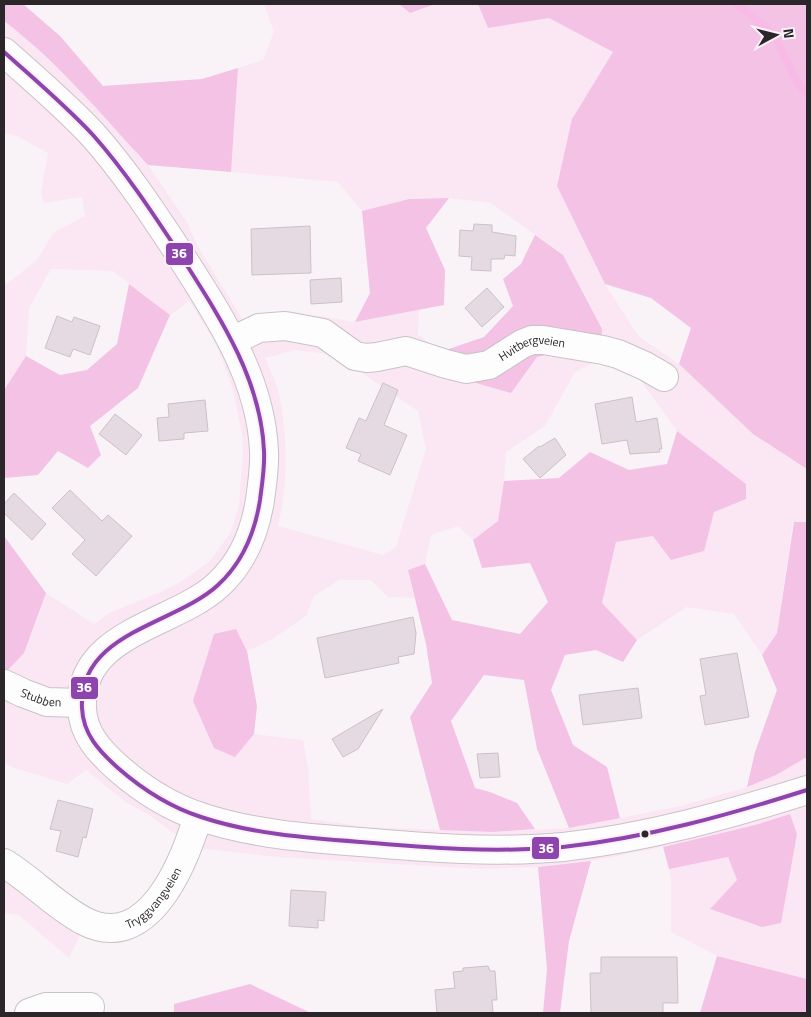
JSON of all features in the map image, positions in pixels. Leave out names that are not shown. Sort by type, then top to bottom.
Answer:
[{"type":"main road","points":[[4,52],[62,103],[92,134],[125,174],[172,242],[232,341],[250,382],[259,414],[264,451],[263,480],[256,524],[238,563],[218,585],[197,601],[119,640],[101,655],[92,667],[85,684],[81,703],[84,724],[90,739],[102,754],[148,792],[198,816],[234,826],[278,834],[427,848],[530,849],[600,842],[702,820],[807,790]]},
{"type":"main road","name":"Hvitbergveien","points":[[232,341],[259,328],[285,326],[323,333],[355,356],[377,357],[406,351],[466,369],[489,365],[522,344],[532,340],[543,340],[618,354],[664,377]]},
{"type":"main road","name":"Stubben","points":[[4,684],[47,702],[81,703]]},
{"type":"main road","name":"Tryggvangveien","points":[[4,863],[16,870],[56,903],[85,921],[101,927],[126,926],[138,920],[163,894],[189,846],[198,816]]},
{"type":"main road","points":[[29,1013],[46,1007],[90,1007]]},
{"type":"shaded area","points":[[4,4],[23,4],[60,36],[103,86],[202,79],[238,68],[231,172],[148,165],[61,71],[4,21]]},
{"type":"shaded area","points":[[264,4],[399,4],[410,13],[434,4],[478,4],[488,28],[549,18],[613,52],[572,119],[605,284],[639,337],[679,364],[753,434],[807,469],[807,522],[793,522],[777,633],[762,655],[734,614],[686,607],[637,640],[602,603],[616,542],[653,536],[714,512],[746,484],[677,431],[633,370],[607,356],[575,372],[545,426],[506,452],[498,521],[473,540],[458,526],[431,535],[425,564],[408,570],[414,598],[388,597],[371,580],[339,580],[314,596],[306,616],[271,640],[247,651],[236,629],[235,756],[254,734],[303,740],[308,768],[311,819],[366,827],[494,832],[569,828],[681,806],[747,787],[776,775],[807,757],[807,979],[717,956],[671,932],[671,881],[669,869],[728,857],[737,880],[710,909],[762,927],[790,814],[755,825],[663,847],[591,861],[538,867],[481,869],[276,857],[199,848],[127,803],[86,770],[67,784],[4,763],[4,669],[7,671],[24,653],[46,593],[94,624],[109,613],[163,591],[184,580],[210,561],[231,532],[239,505],[243,455],[242,433],[233,390],[212,337],[189,301],[170,315],[113,271],[51,269],[29,308],[26,356],[4,390],[4,284],[8,283],[37,260],[54,232],[85,216],[82,197],[44,203],[41,192],[48,153],[19,137],[4,133],[4,21],[23,36],[78,88],[148,165],[187,222],[198,247],[243,320],[295,312],[355,322],[419,310],[418,334],[440,352],[537,356],[601,342],[563,255],[491,203],[449,198],[409,199],[362,211],[338,182],[231,172],[238,68],[263,60],[274,32]],"holes":[[[296,350],[329,354],[365,375],[418,411],[426,449],[396,547],[383,555],[278,526],[284,494],[286,460],[284,427],[279,394],[265,358]]]},
{"type":"shaded area","points":[[399,4],[435,4],[410,13]]},
{"type":"shaded area","points":[[478,4],[807,4],[807,469],[753,434],[679,364],[691,328],[651,298],[605,284],[557,186],[572,119],[613,52],[549,18],[488,28]]},
{"type":"shaded area","points":[[449,198],[426,228],[445,270],[444,305],[355,322],[370,293],[362,211],[409,199]]},
{"type":"shaded area","points":[[535,235],[563,255],[602,329],[601,342],[537,357],[511,393],[469,381],[440,352],[484,337],[513,306],[503,279],[521,264]]},
{"type":"shaded area","points":[[129,284],[170,315],[138,388],[90,426],[101,455],[88,468],[58,451],[38,475],[4,478],[4,390],[26,356],[60,375],[87,370],[117,344]]},
{"type":"shaded area","points":[[677,431],[746,484],[746,499],[714,512],[704,551],[671,560],[653,536],[616,542],[602,603],[637,640],[623,662],[596,650],[565,655],[551,690],[573,745],[607,767],[620,818],[569,828],[537,749],[524,680],[484,675],[451,721],[475,788],[517,803],[535,829],[494,832],[440,830],[410,717],[432,683],[426,644],[408,570],[425,564],[452,620],[520,634],[548,602],[530,563],[482,568],[473,540],[498,521],[504,481],[559,478],[590,452],[629,470],[667,464]]},
{"type":"shaded area","points":[[794,522],[807,522],[807,757],[776,775],[747,787],[755,752],[777,690],[762,655],[777,633]]},
{"type":"shaded area","points":[[4,536],[46,593],[24,653],[7,671],[4,669]]},
{"type":"shaded area","points":[[236,629],[247,651],[257,706],[254,734],[235,757],[214,748],[193,701],[214,634]]},
{"type":"shaded area","points":[[790,814],[797,834],[781,923],[762,927],[710,909],[737,880],[728,857],[669,869],[663,847],[755,825]]},
{"type":"shaded area","points":[[4,858],[26,888],[80,935],[69,958],[19,915],[4,913]]},
{"type":"shaded area","points":[[591,861],[569,941],[560,1013],[543,1013],[547,969],[538,867]]},
{"type":"shaded area","points":[[717,956],[807,979],[807,1013],[700,1013]]},
{"type":"shaded area","points":[[250,984],[311,1013],[174,1013],[174,1004]]},
{"type":"building","points":[[474,224],[492,225],[492,232],[516,236],[515,256],[505,255],[504,259],[491,259],[491,271],[471,270],[472,257],[459,256],[460,230],[473,231]]},
{"type":"building","points":[[310,226],[311,273],[252,275],[251,229]]},
{"type":"building","points":[[341,278],[342,302],[311,304],[310,280]]},
{"type":"building","points":[[487,288],[504,307],[482,327],[465,308]]},
{"type":"building","points":[[57,316],[72,322],[74,317],[100,326],[90,355],[73,349],[70,357],[45,348]]},
{"type":"building","points":[[383,383],[398,390],[384,425],[407,435],[390,475],[358,461],[361,454],[346,448],[359,418],[366,421]]},
{"type":"building","points":[[632,397],[636,422],[657,418],[662,449],[659,449],[660,452],[630,454],[627,440],[602,444],[595,404]]},
{"type":"building","points":[[205,400],[208,431],[184,433],[184,439],[159,441],[157,418],[169,417],[168,404]]},
{"type":"building","points":[[115,414],[142,435],[126,455],[99,434]]},
{"type":"building","points":[[555,438],[566,455],[540,478],[523,459],[539,446]]},
{"type":"building","points":[[70,490],[102,521],[108,515],[132,536],[96,576],[72,554],[85,540],[52,508]]},
{"type":"building","points":[[14,493],[46,524],[32,540],[4,513],[4,504]]},
{"type":"building","points":[[413,617],[416,633],[414,654],[398,657],[399,663],[325,678],[317,638]]},
{"type":"building","points":[[737,653],[749,717],[705,725],[700,696],[706,695],[700,659]]},
{"type":"building","points":[[638,688],[642,718],[583,725],[579,695]]},
{"type":"building","points":[[383,709],[358,749],[343,757],[332,739]]},
{"type":"building","points":[[498,753],[500,777],[480,778],[477,754]]},
{"type":"building","points":[[58,800],[93,809],[86,838],[83,837],[78,857],[56,851],[61,831],[50,829]]},
{"type":"building","points":[[291,890],[326,892],[324,921],[318,920],[318,928],[289,926]]},
{"type":"building","points":[[601,957],[677,957],[678,1003],[663,1003],[663,1013],[591,1013],[590,973],[601,973]]},
{"type":"building","points":[[488,966],[490,971],[495,971],[497,1000],[492,1000],[493,1013],[437,1013],[435,990],[455,988],[453,972],[463,971],[463,968]]},
{"type":"waterway","points":[[737,4],[773,33],[801,89],[807,93]]},
{"type":"transit line","name":"36","points":[[4,52],[93,135],[127,177],[148,207],[208,299],[235,347],[255,397],[261,424],[264,457],[260,500],[255,524],[241,557],[218,585],[200,599],[132,633],[112,646],[96,662],[85,683],[82,708],[85,726],[93,741],[111,762],[127,776],[167,803],[201,817],[240,828],[300,837],[462,849],[538,849],[625,838],[717,817],[807,790]]}]
